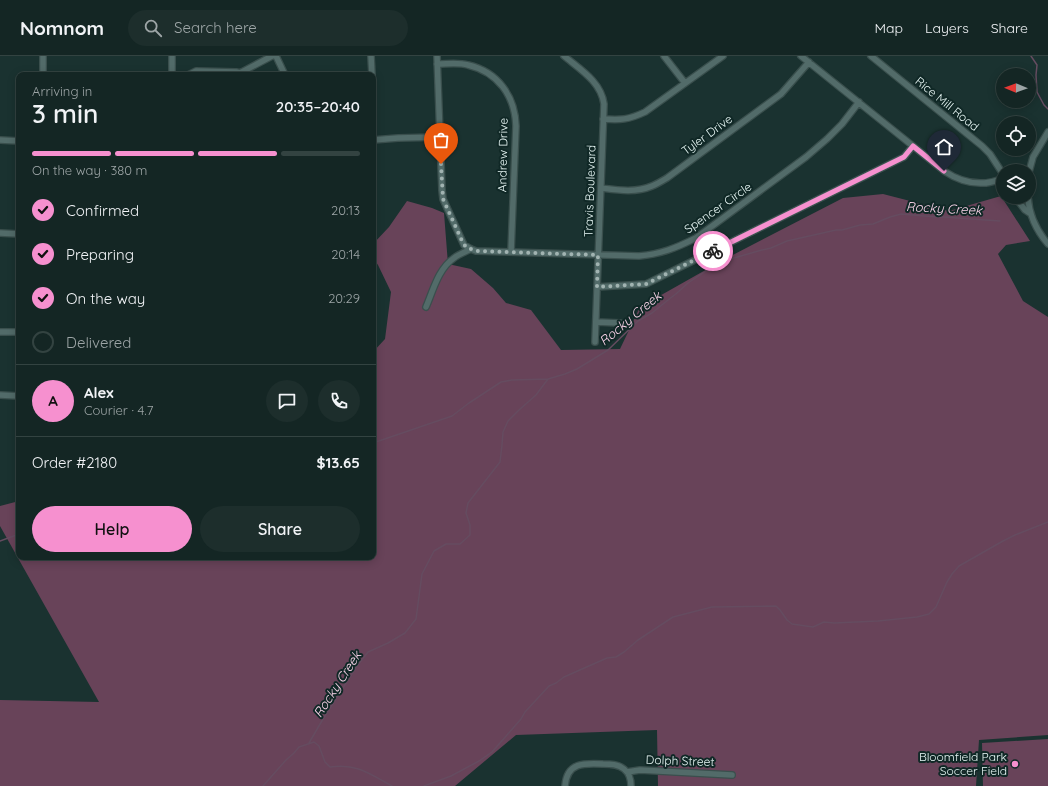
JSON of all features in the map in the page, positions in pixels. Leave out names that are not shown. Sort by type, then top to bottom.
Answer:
[{"type":"street","points":[[43,56],[43,72]]},
{"type":"street","points":[[172,56],[172,72]]},
{"type":"street","points":[[244,72],[272,56]]},
{"type":"street","points":[[276,56],[284,72]]},
{"type":"street","points":[[371,56],[372,72]]},
{"type":"street","points":[[437,56],[443,199],[464,245],[471,249]]},
{"type":"street","name":"Travis Boulevard","points":[[564,56],[591,78],[598,87],[604,104],[595,342]]},
{"type":"street","points":[[664,56],[685,83]]},
{"type":"street","points":[[603,119],[622,120],[635,117],[645,112],[723,56]]},
{"type":"street","points":[[801,56],[944,171],[959,180],[984,183],[996,180]]},
{"type":"street","name":"Rice Mill Road","points":[[870,56],[982,146],[990,154],[996,164]]},
{"type":"street","name":"Tyler Drive","points":[[601,188],[628,190],[641,189],[652,186],[667,178],[773,100],[786,89],[809,62]]},
{"type":"street","name":"Andrew Drive","points":[[437,64],[467,64],[484,71],[498,81],[507,92],[511,100],[515,113],[516,126],[511,252]]},
{"type":"street","points":[[194,72],[236,72]]},
{"type":"street","name":"Spencer Circle","points":[[471,249],[476,251],[639,256],[661,253],[678,247],[696,238],[806,157],[842,124],[859,102]]},
{"type":"street","points":[[1031,164],[1033,157],[1048,132]]},
{"type":"street","points":[[376,140],[440,137]]},
{"type":"street","points":[[0,140],[16,141]]},
{"type":"street","points":[[597,287],[646,284],[904,157],[913,146]]},
{"type":"street","points":[[1020,204],[1025,210],[1031,214]]},
{"type":"street","points":[[1029,204],[1036,227],[1048,244]]},
{"type":"street","points":[[0,233],[16,234]]},
{"type":"street","points":[[426,308],[444,268],[453,259],[471,249]]},
{"type":"street","points":[[596,322],[620,323]]},
{"type":"street","points":[[0,332],[16,332]]},
{"type":"street","points":[[0,395],[16,396]]},
{"type":"street","points":[[565,786],[568,774],[573,768],[580,764],[611,764],[621,767],[627,772],[631,780],[631,786]]},
{"type":"street","name":"Dolph Street","points":[[627,772],[640,770],[732,774]]},
{"type":"shaded area","points":[[883,194],[949,211],[996,197],[996,204],[1006,204],[1030,241],[1006,245],[998,254],[1023,301],[1048,317],[1048,735],[979,740],[976,786],[658,786],[657,730],[516,735],[455,786],[0,786],[0,700],[99,702],[19,560],[376,560],[376,349],[385,339],[391,292],[376,262],[376,241],[389,227],[407,201],[444,213],[448,264],[471,269],[493,288],[506,303],[531,310],[561,350],[620,349],[640,307],[725,259],[843,198]]},
{"type":"shaded area","points":[[16,502],[16,554],[0,526],[0,506]]},
{"type":"shaded area","name":"Bloomfield Park Soccer Field","points":[[1048,739],[1048,786],[983,786],[982,743]]},
{"type":"waterway","points":[[1031,56],[1037,65],[1037,92],[1048,109]]},
{"type":"waterway","name":"Rocky Creek","points":[[376,442],[452,416],[501,382],[512,380],[548,379],[577,369],[608,350],[638,321],[652,313],[688,283],[723,261],[771,248],[787,241],[860,225],[873,224],[901,214],[1000,221]]},
{"type":"waterway","name":"Rocky Creek","points":[[309,743],[357,666],[368,652],[405,633],[416,619],[422,574],[434,551],[446,544],[460,544],[470,535],[470,525],[466,513],[468,503],[500,462],[503,432],[508,421],[536,395],[548,379]]},
{"type":"waterway","points":[[424,786],[451,776],[492,752],[549,686],[564,677],[607,658],[616,657],[638,640],[673,617],[712,607],[776,606],[792,624],[813,627],[824,622],[878,621],[917,617],[929,614],[936,607],[947,582],[959,566],[1015,535],[1048,522]]},
{"type":"waterway","points":[[0,541],[16,535]]},
{"type":"waterway","points":[[263,786],[299,747],[314,742],[319,746],[325,762],[330,767],[340,766],[363,770],[392,786]]},
{"type":"way so far","points":[[441,164],[443,199],[464,245],[476,251],[598,255],[597,287],[646,284],[713,251]]},
{"type":"place","name":"Bloomfield Park Soccer Field","points":[[1015,764]]},
{"type":"route","points":[[713,251],[904,157],[913,146],[944,171]]}]
